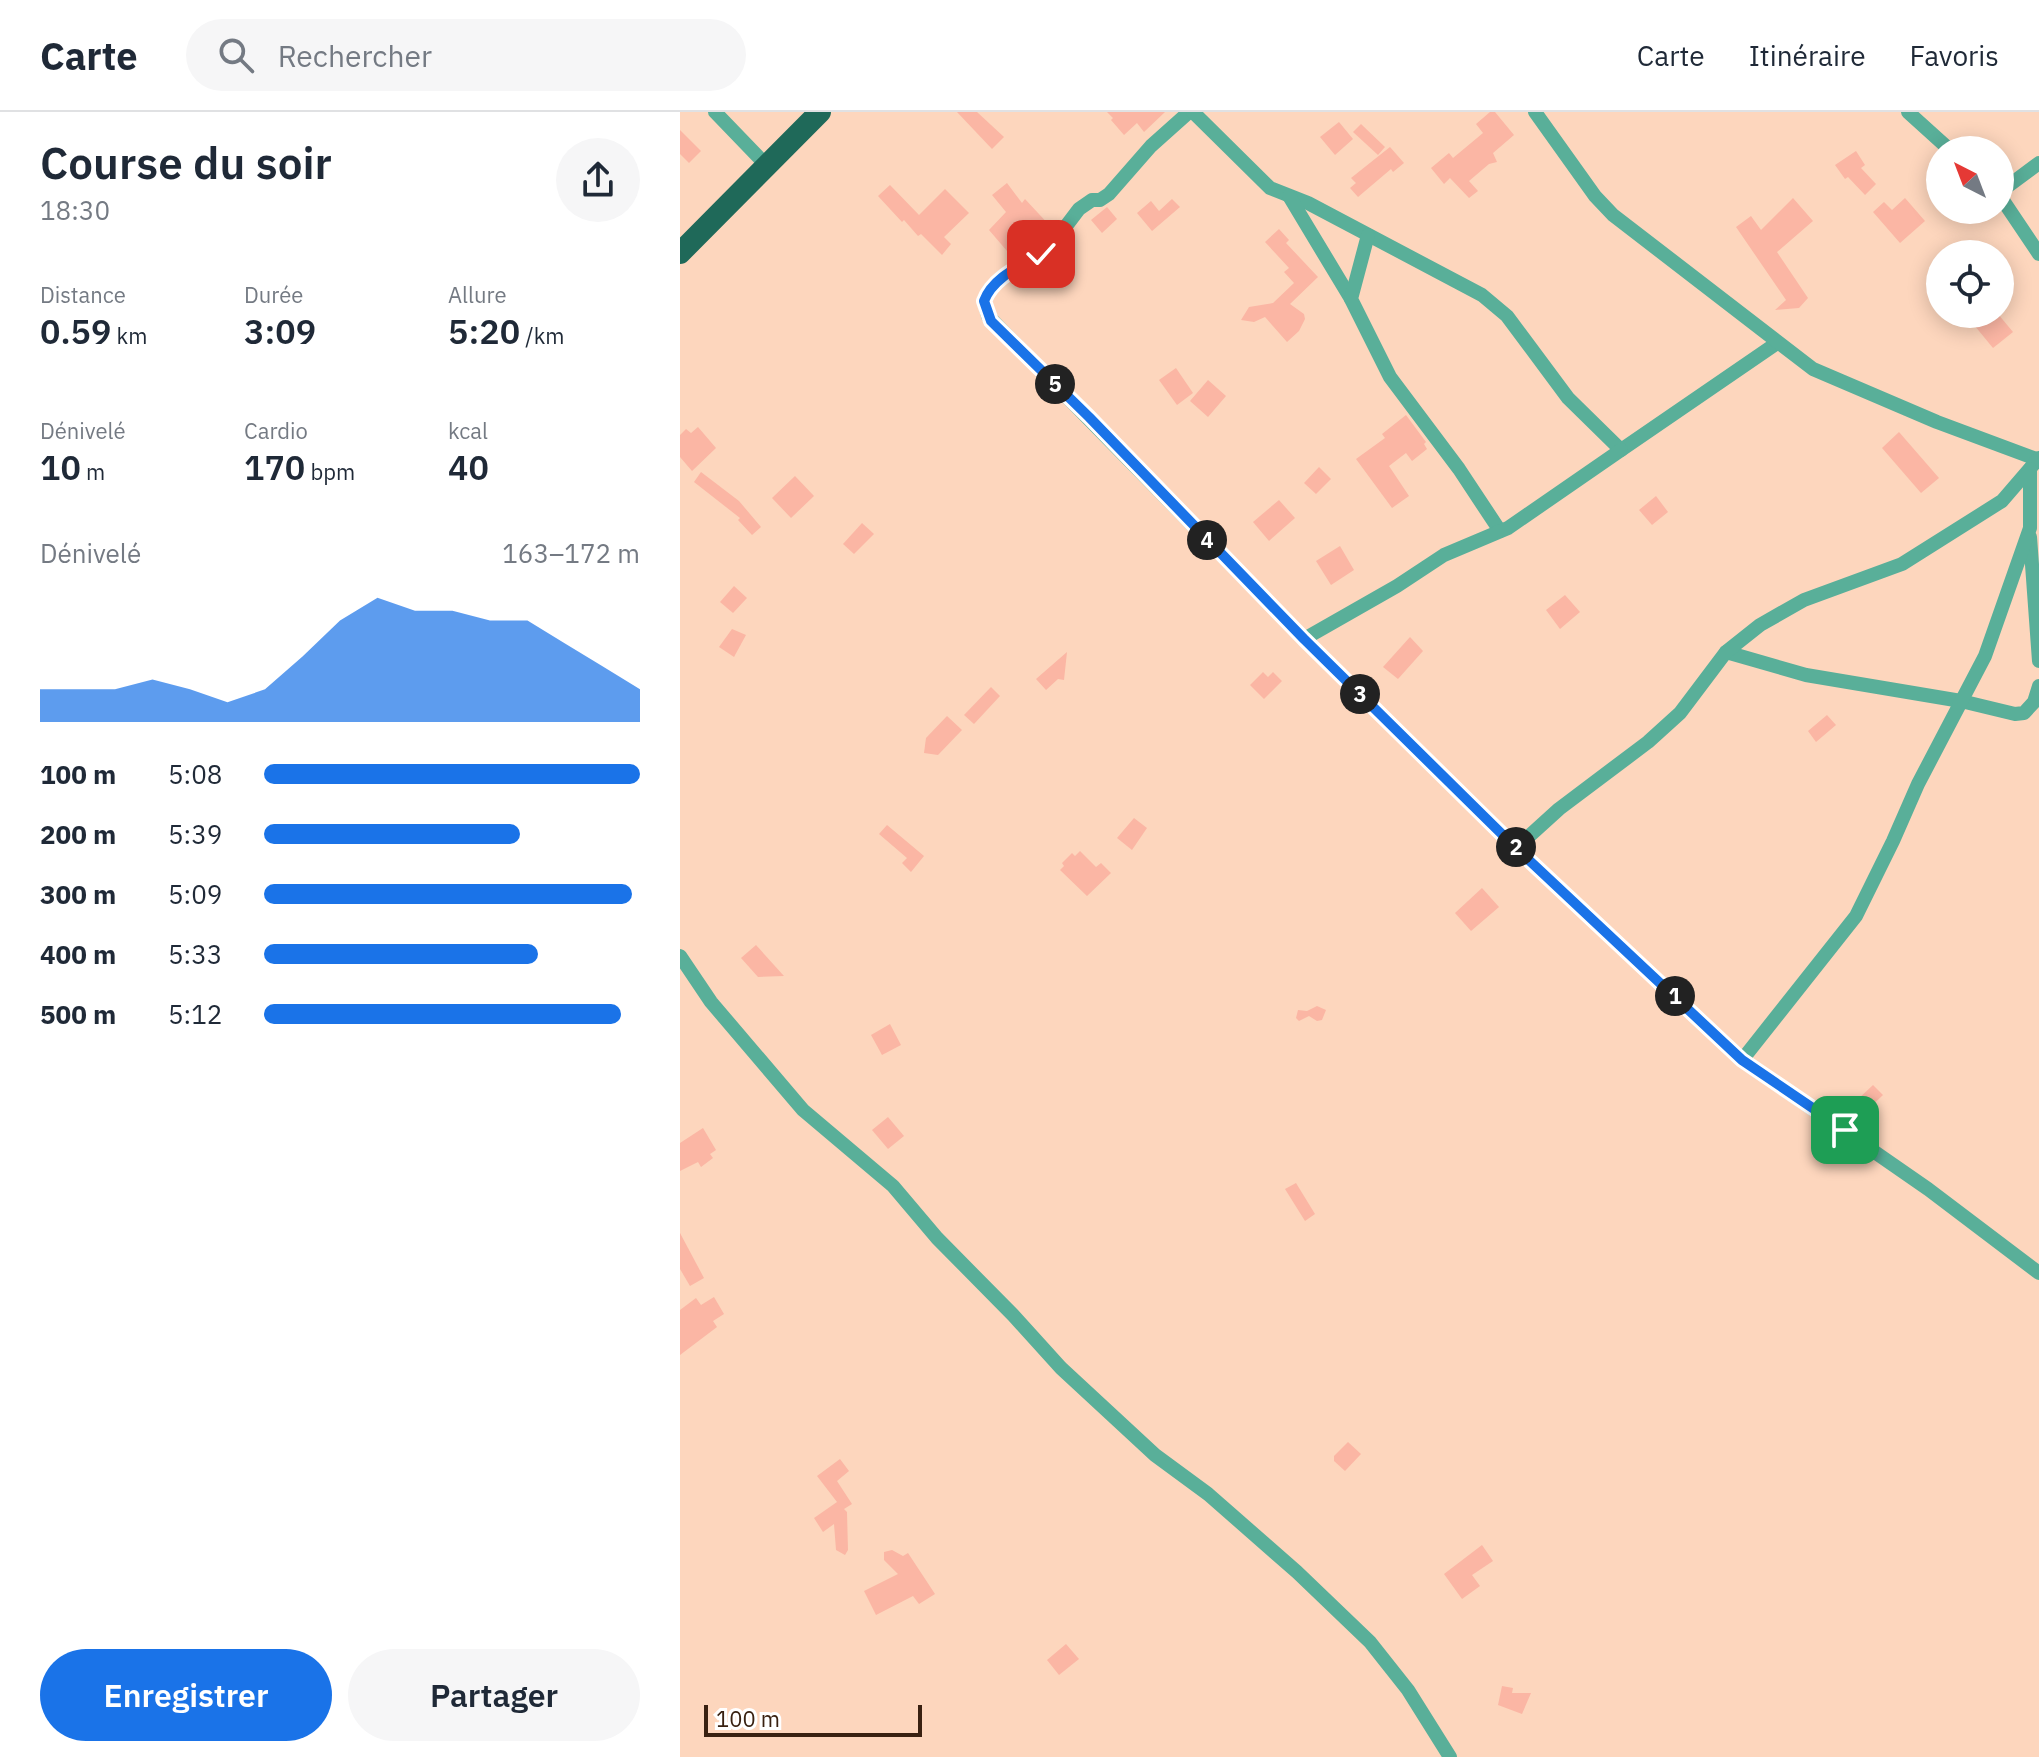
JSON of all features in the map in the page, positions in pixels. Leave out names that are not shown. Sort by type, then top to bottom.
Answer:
[{"type":"highway","points":[[680,253],[820,112]]},
{"type":"street","points":[[715,112],[767,166]]},
{"type":"street","points":[[1621,450],[1568,398],[1507,316],[1495,305],[1482,295],[1308,203],[1270,188],[1191,112],[1151,146],[1105,198],[1092,200],[1079,209],[1051,246],[996,283],[986,296],[985,307],[991,321],[1089,417],[1304,639],[1516,848],[1742,1060],[1916,1181],[2039,1273]]},
{"type":"street","points":[[1535,112],[1595,196],[1613,215],[1813,369],[2036,461]]},
{"type":"street","points":[[1908,112],[1935,136]]},
{"type":"street","points":[[2014,183],[2039,163]]},
{"type":"street","points":[[1289,196],[1351,299],[1390,377],[1459,469],[1500,531]]},
{"type":"street","points":[[2014,216],[2039,254]]},
{"type":"street","points":[[1351,299],[1368,235]]},
{"type":"street","points":[[1304,639],[1397,586],[1444,555],[1508,528],[1777,343]]},
{"type":"street","points":[[1516,848],[1559,809],[1638,750],[1680,713],[1726,652],[1760,625],[1804,600],[1902,564],[2002,501],[2036,461]]},
{"type":"street","points":[[2036,461],[2030,528],[2039,661]]},
{"type":"street","points":[[1742,1060],[1856,916],[1918,784],[1985,656],[2030,528]]},
{"type":"street","points":[[1726,652],[1806,675],[1961,701],[2015,714],[2024,713],[2034,702],[2039,686]]},
{"type":"street","points":[[680,956],[711,1002],[803,1110],[893,1186],[937,1238],[1061,1368],[1145,1446],[1208,1494],[1297,1572],[1370,1642],[1408,1690],[1450,1757]]},
{"type":"building","points":[[957,112],[977,112],[1004,137],[992,149]]},
{"type":"building","points":[[1107,112],[1165,112],[1144,132],[1137,123],[1124,135]]},
{"type":"building","points":[[1490,112],[1495,112],[1514,135],[1493,153],[1497,162],[1489,164],[1469,181],[1478,191],[1469,198],[1450,178],[1444,184],[1431,168],[1449,153],[1453,158],[1483,133],[1476,124]]},
{"type":"building","points":[[1339,122],[1353,139],[1335,155],[1320,137]]},
{"type":"building","points":[[1361,124],[1385,147],[1378,155],[1353,132]]},
{"type":"building","points":[[680,130],[701,151],[689,163],[680,154]]},
{"type":"building","points":[[1390,147],[1404,163],[1393,172],[1391,169],[1358,197],[1350,188],[1356,183],[1351,178]]},
{"type":"building","points":[[1856,151],[1865,165],[1861,168],[1876,184],[1865,195],[1848,177],[1845,179],[1835,165]]},
{"type":"building","points":[[1007,183],[1022,203],[1025,199],[1052,228],[1044,239],[1041,238],[1013,258],[989,230],[1006,212],[992,195]]},
{"type":"building","points":[[890,185],[919,215],[945,189],[969,213],[944,237],[951,244],[942,255],[921,234],[918,236],[904,220],[902,222],[878,196]]},
{"type":"building","points":[[1793,198],[1813,221],[1777,252],[1808,298],[1799,308],[1775,310],[1786,300],[1736,227],[1751,216],[1761,230]]},
{"type":"building","points":[[1905,198],[1925,221],[1900,243],[1873,212],[1884,202],[1892,210]]},
{"type":"building","points":[[1172,199],[1180,207],[1152,231],[1137,213],[1151,201],[1159,211]]},
{"type":"building","points":[[1107,207],[1117,219],[1102,233],[1091,220]]},
{"type":"building","points":[[1279,229],[1289,240],[1286,243],[1318,277],[1290,304],[1304,314],[1305,319],[1299,331],[1287,342],[1265,317],[1254,322],[1241,320],[1249,307],[1273,303],[1294,283],[1284,272],[1289,268],[1265,242]]},
{"type":"building","points":[[1977,328],[2010,328],[2013,332],[1993,348]]},
{"type":"building","points":[[1176,368],[1193,393],[1177,405],[1159,380]]},
{"type":"building","points":[[1208,380],[1226,396],[1208,417],[1190,401]]},
{"type":"building","points":[[1406,415],[1426,442],[1427,449],[1412,461],[1406,453],[1389,466],[1409,496],[1392,508],[1356,459],[1385,438],[1382,434]]},
{"type":"building","points":[[698,427],[716,448],[692,471],[680,457],[680,435],[686,429],[691,433]]},
{"type":"building","points":[[1899,432],[1939,478],[1921,493],[1882,448]]},
{"type":"building","points":[[1319,467],[1331,479],[1316,494],[1304,483]]},
{"type":"building","points":[[701,472],[739,501],[761,527],[752,535],[738,520],[740,518],[694,482]]},
{"type":"building","points":[[795,476],[814,496],[791,518],[772,498]]},
{"type":"building","points":[[1656,496],[1668,512],[1652,525],[1639,510]]},
{"type":"building","points":[[1279,500],[1295,518],[1269,541],[1253,522]]},
{"type":"building","points":[[862,523],[874,534],[854,554],[843,544]]},
{"type":"building","points":[[1340,546],[1354,570],[1331,585],[1316,561]]},
{"type":"building","points":[[734,586],[747,598],[733,613],[720,602]]},
{"type":"building","points":[[1565,595],[1580,612],[1560,629],[1546,610]]},
{"type":"building","points":[[732,629],[746,635],[734,657],[719,647]]},
{"type":"building","points":[[1410,637],[1423,651],[1398,679],[1383,667]]},
{"type":"building","points":[[1067,652],[1064,680],[1058,679],[1046,690],[1036,679]]},
{"type":"building","points":[[1263,672],[1268,677],[1273,672],[1282,681],[1264,699],[1250,685]]},
{"type":"building","points":[[991,687],[1000,696],[974,724],[964,715]]},
{"type":"building","points":[[1827,715],[1836,725],[1816,742],[1808,731]]},
{"type":"building","points":[[947,716],[962,730],[938,755],[924,753],[926,738]]},
{"type":"building","points":[[1134,818],[1147,828],[1132,850],[1117,838]]},
{"type":"building","points":[[887,825],[924,856],[911,872],[902,863],[907,858],[879,834]]},
{"type":"building","points":[[1080,851],[1096,867],[1101,863],[1111,873],[1087,896],[1060,870],[1064,866],[1062,863],[1072,853],[1075,856]]},
{"type":"building","points":[[1482,888],[1499,907],[1471,931],[1455,913]]},
{"type":"building","points":[[756,945],[784,976],[758,977],[741,958]]},
{"type":"building","points":[[1317,1006],[1326,1010],[1322,1020],[1317,1021],[1309,1016],[1299,1021],[1296,1018],[1298,1010],[1307,1011]]},
{"type":"building","points":[[890,1024],[901,1045],[882,1055],[871,1035]]},
{"type":"building","points":[[1873,1085],[1883,1095],[1866,1111],[1856,1101]]},
{"type":"building","points":[[888,1117],[904,1136],[888,1149],[872,1130]]},
{"type":"building","points":[[703,1128],[716,1150],[710,1154],[713,1158],[701,1167],[698,1162],[680,1171],[680,1143]]},
{"type":"building","points":[[1296,1183],[1315,1214],[1305,1221],[1285,1189]]},
{"type":"building","points":[[680,1233],[704,1278],[690,1286],[680,1269]]},
{"type":"building","points":[[714,1297],[724,1314],[713,1321],[717,1327],[680,1355],[680,1310],[696,1298],[701,1305]]},
{"type":"building","points":[[1348,1442],[1361,1454],[1345,1471],[1334,1461],[1334,1456]]},
{"type":"building","points":[[840,1459],[849,1471],[837,1481],[852,1504],[844,1509],[847,1512],[848,1550],[845,1555],[836,1550],[834,1524],[823,1532],[814,1518],[837,1502],[817,1476]]},
{"type":"building","points":[[1482,1545],[1493,1561],[1472,1575],[1480,1586],[1462,1599],[1444,1574]]},
{"type":"building","points":[[892,1550],[903,1556],[908,1553],[935,1594],[919,1604],[913,1596],[876,1615],[864,1591],[898,1574],[884,1560],[884,1552]]},
{"type":"building","points":[[1066,1644],[1079,1659],[1059,1675],[1047,1660]]},
{"type":"building","points":[[1502,1686],[1513,1688],[1512,1693],[1531,1693],[1522,1714],[1498,1705]]},
{"type":"route","points":[[1041,254],[1002,277],[990,289],[984,301],[991,321],[1089,417],[1304,639],[1516,848],[1742,1060],[1845,1130]]}]
